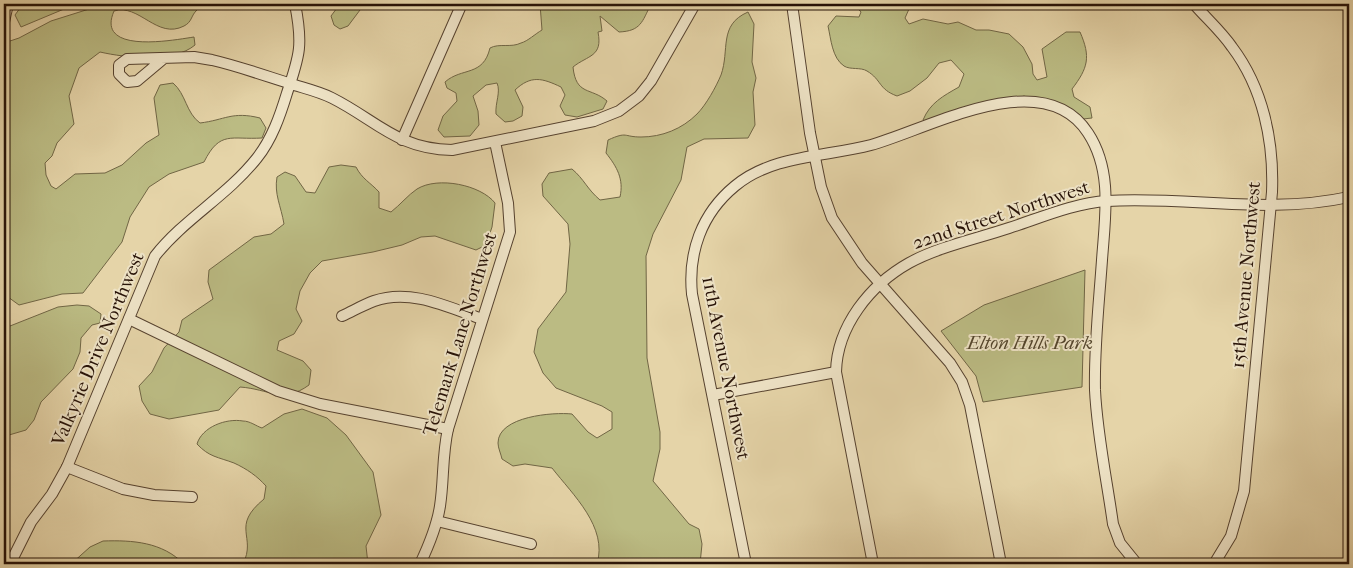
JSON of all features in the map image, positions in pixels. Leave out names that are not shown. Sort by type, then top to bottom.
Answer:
[{"type":"street","points":[[4,22],[8,4]]},
{"type":"street","name":"Valkyrie Drive Northwest","points":[[10,564],[31,522],[52,494],[66,467],[148,269],[159,251],[238,179],[261,152],[279,119],[301,40],[295,4]]},
{"type":"street","points":[[162,60],[182,57],[206,59],[332,98],[382,130],[402,140],[441,150],[463,149],[594,121],[608,117],[629,104],[651,82],[695,4]]},
{"type":"street","points":[[792,4],[815,157],[821,187],[832,218],[848,245],[950,363],[962,382],[970,405],[1001,564]]},
{"type":"street","name":"15th Avenue Northwest","points":[[1194,4],[1232,47],[1258,94],[1270,143],[1272,176],[1244,491],[1231,536],[1214,564]]},
{"type":"street","points":[[402,140],[460,8]]},
{"type":"street","name":"11th Avenue Northwest","points":[[746,564],[692,294],[691,260],[695,244],[718,205],[733,188],[746,177],[774,164],[885,141],[977,107],[1008,102],[1039,104],[1066,112],[1078,119],[1087,131],[1102,163],[1106,201],[1096,394],[1113,524],[1120,543],[1137,564]]},
{"type":"street","name":"Telemark Lane Northwest","points":[[420,564],[437,521],[448,429],[510,232],[508,202],[496,142]]},
{"type":"street","name":"22nd Street Northwest","points":[[873,564],[836,372],[839,341],[855,312],[881,285],[902,268],[921,258],[1070,208],[1106,201],[1270,206],[1312,204],[1349,197]]},
{"type":"street","points":[[342,316],[373,301],[399,297],[426,300],[482,319]]},
{"type":"street","points":[[129,318],[278,391],[320,404],[448,429]]},
{"type":"street","points":[[713,396],[836,372]]},
{"type":"street","points":[[66,467],[123,489],[154,495],[192,497]]},
{"type":"street","points":[[437,521],[531,544]]},
{"type":"green space","points":[[23,4],[76,4],[21,27],[15,15]]},
{"type":"green space","points":[[105,4],[206,4],[194,13],[187,24],[174,29],[157,25],[132,12],[114,11],[111,25],[116,34],[126,39],[139,42],[155,42],[194,37],[195,45],[186,51],[163,57],[123,56],[100,52],[79,68],[69,96],[74,124],[57,143],[52,156],[45,163],[46,175],[51,186],[56,189],[75,174],[105,173],[122,165],[146,143],[159,135],[154,98],[160,85],[173,83],[181,92],[195,119],[200,123],[242,115],[260,118],[266,128],[262,138],[234,138],[221,141],[215,145],[204,162],[169,174],[149,187],[130,217],[122,242],[83,293],[62,294],[19,305],[8,297],[4,288],[4,43],[19,38],[51,21]]},
{"type":"green space","points":[[336,4],[363,4],[363,6],[348,26],[340,29],[334,25],[331,16],[337,8]]},
{"type":"green space","points":[[540,4],[651,4],[640,24],[632,30],[619,32],[600,16],[602,31],[598,32],[599,40],[596,51],[573,67],[577,83],[581,87],[607,101],[603,109],[577,117],[565,115],[560,106],[565,95],[561,87],[542,80],[532,80],[515,90],[523,107],[522,116],[513,121],[505,122],[496,114],[497,83],[486,85],[473,96],[478,111],[479,125],[470,136],[444,137],[438,130],[443,116],[457,101],[456,93],[447,88],[445,82],[458,74],[477,68],[487,57],[490,48],[526,41],[542,30]]},
{"type":"green space","points":[[854,4],[917,4],[909,9],[905,18],[909,24],[923,19],[948,24],[958,22],[976,30],[989,30],[1009,34],[1023,47],[1032,64],[1033,74],[1037,80],[1047,77],[1042,49],[1066,32],[1080,32],[1087,55],[1082,75],[1072,89],[1074,97],[1090,107],[1092,118],[1083,119],[1024,96],[932,125],[923,120],[929,109],[938,100],[959,87],[964,74],[951,60],[939,63],[927,78],[910,91],[897,96],[886,90],[867,71],[844,66],[834,53],[828,26],[836,16],[859,17],[861,12]]},
{"type":"green space","points":[[748,12],[754,24],[752,62],[756,78],[753,92],[755,125],[748,138],[704,139],[687,147],[681,180],[653,234],[646,256],[647,358],[660,432],[660,449],[653,481],[689,524],[699,529],[702,544],[700,564],[597,564],[598,537],[593,524],[578,500],[552,468],[525,464],[513,466],[502,459],[498,445],[500,434],[507,427],[517,421],[541,415],[572,414],[588,432],[597,438],[612,429],[612,412],[602,406],[556,388],[543,373],[534,352],[538,329],[566,292],[570,244],[568,224],[543,196],[542,184],[549,173],[572,169],[600,200],[620,197],[621,184],[619,173],[606,153],[608,140],[622,135],[649,137],[664,134],[685,124],[697,114],[704,106],[721,75],[727,39],[732,24]]},
{"type":"green space","points":[[341,165],[356,167],[364,178],[379,192],[379,208],[391,212],[414,191],[426,185],[436,183],[459,184],[480,191],[495,203],[492,227],[486,245],[476,250],[435,236],[421,237],[402,245],[322,261],[310,273],[300,291],[296,309],[302,321],[294,334],[279,341],[277,350],[303,361],[311,370],[309,385],[300,391],[283,395],[240,387],[219,410],[169,419],[150,414],[142,401],[139,386],[152,372],[164,348],[179,332],[182,320],[213,299],[208,282],[209,270],[254,237],[271,234],[284,224],[277,195],[277,177],[285,172],[295,176],[306,192],[315,193],[329,167]]},
{"type":"green space","name":"Elton Hills Park","points":[[1085,270],[1082,387],[983,402],[976,376],[941,331],[984,305]]},
{"type":"green space","points":[[89,306],[101,314],[100,323],[92,325],[81,338],[80,352],[73,369],[41,402],[34,420],[26,430],[9,435],[4,443],[4,332],[10,326],[58,307]]},
{"type":"green space","points":[[302,409],[327,418],[346,435],[373,472],[381,515],[366,546],[368,564],[243,564],[247,554],[246,524],[248,517],[264,499],[266,486],[247,470],[210,454],[197,444],[209,428],[222,422],[246,421],[262,428],[284,414]]},
{"type":"green space","points":[[103,541],[136,542],[157,547],[184,564],[71,564],[90,547]]}]
